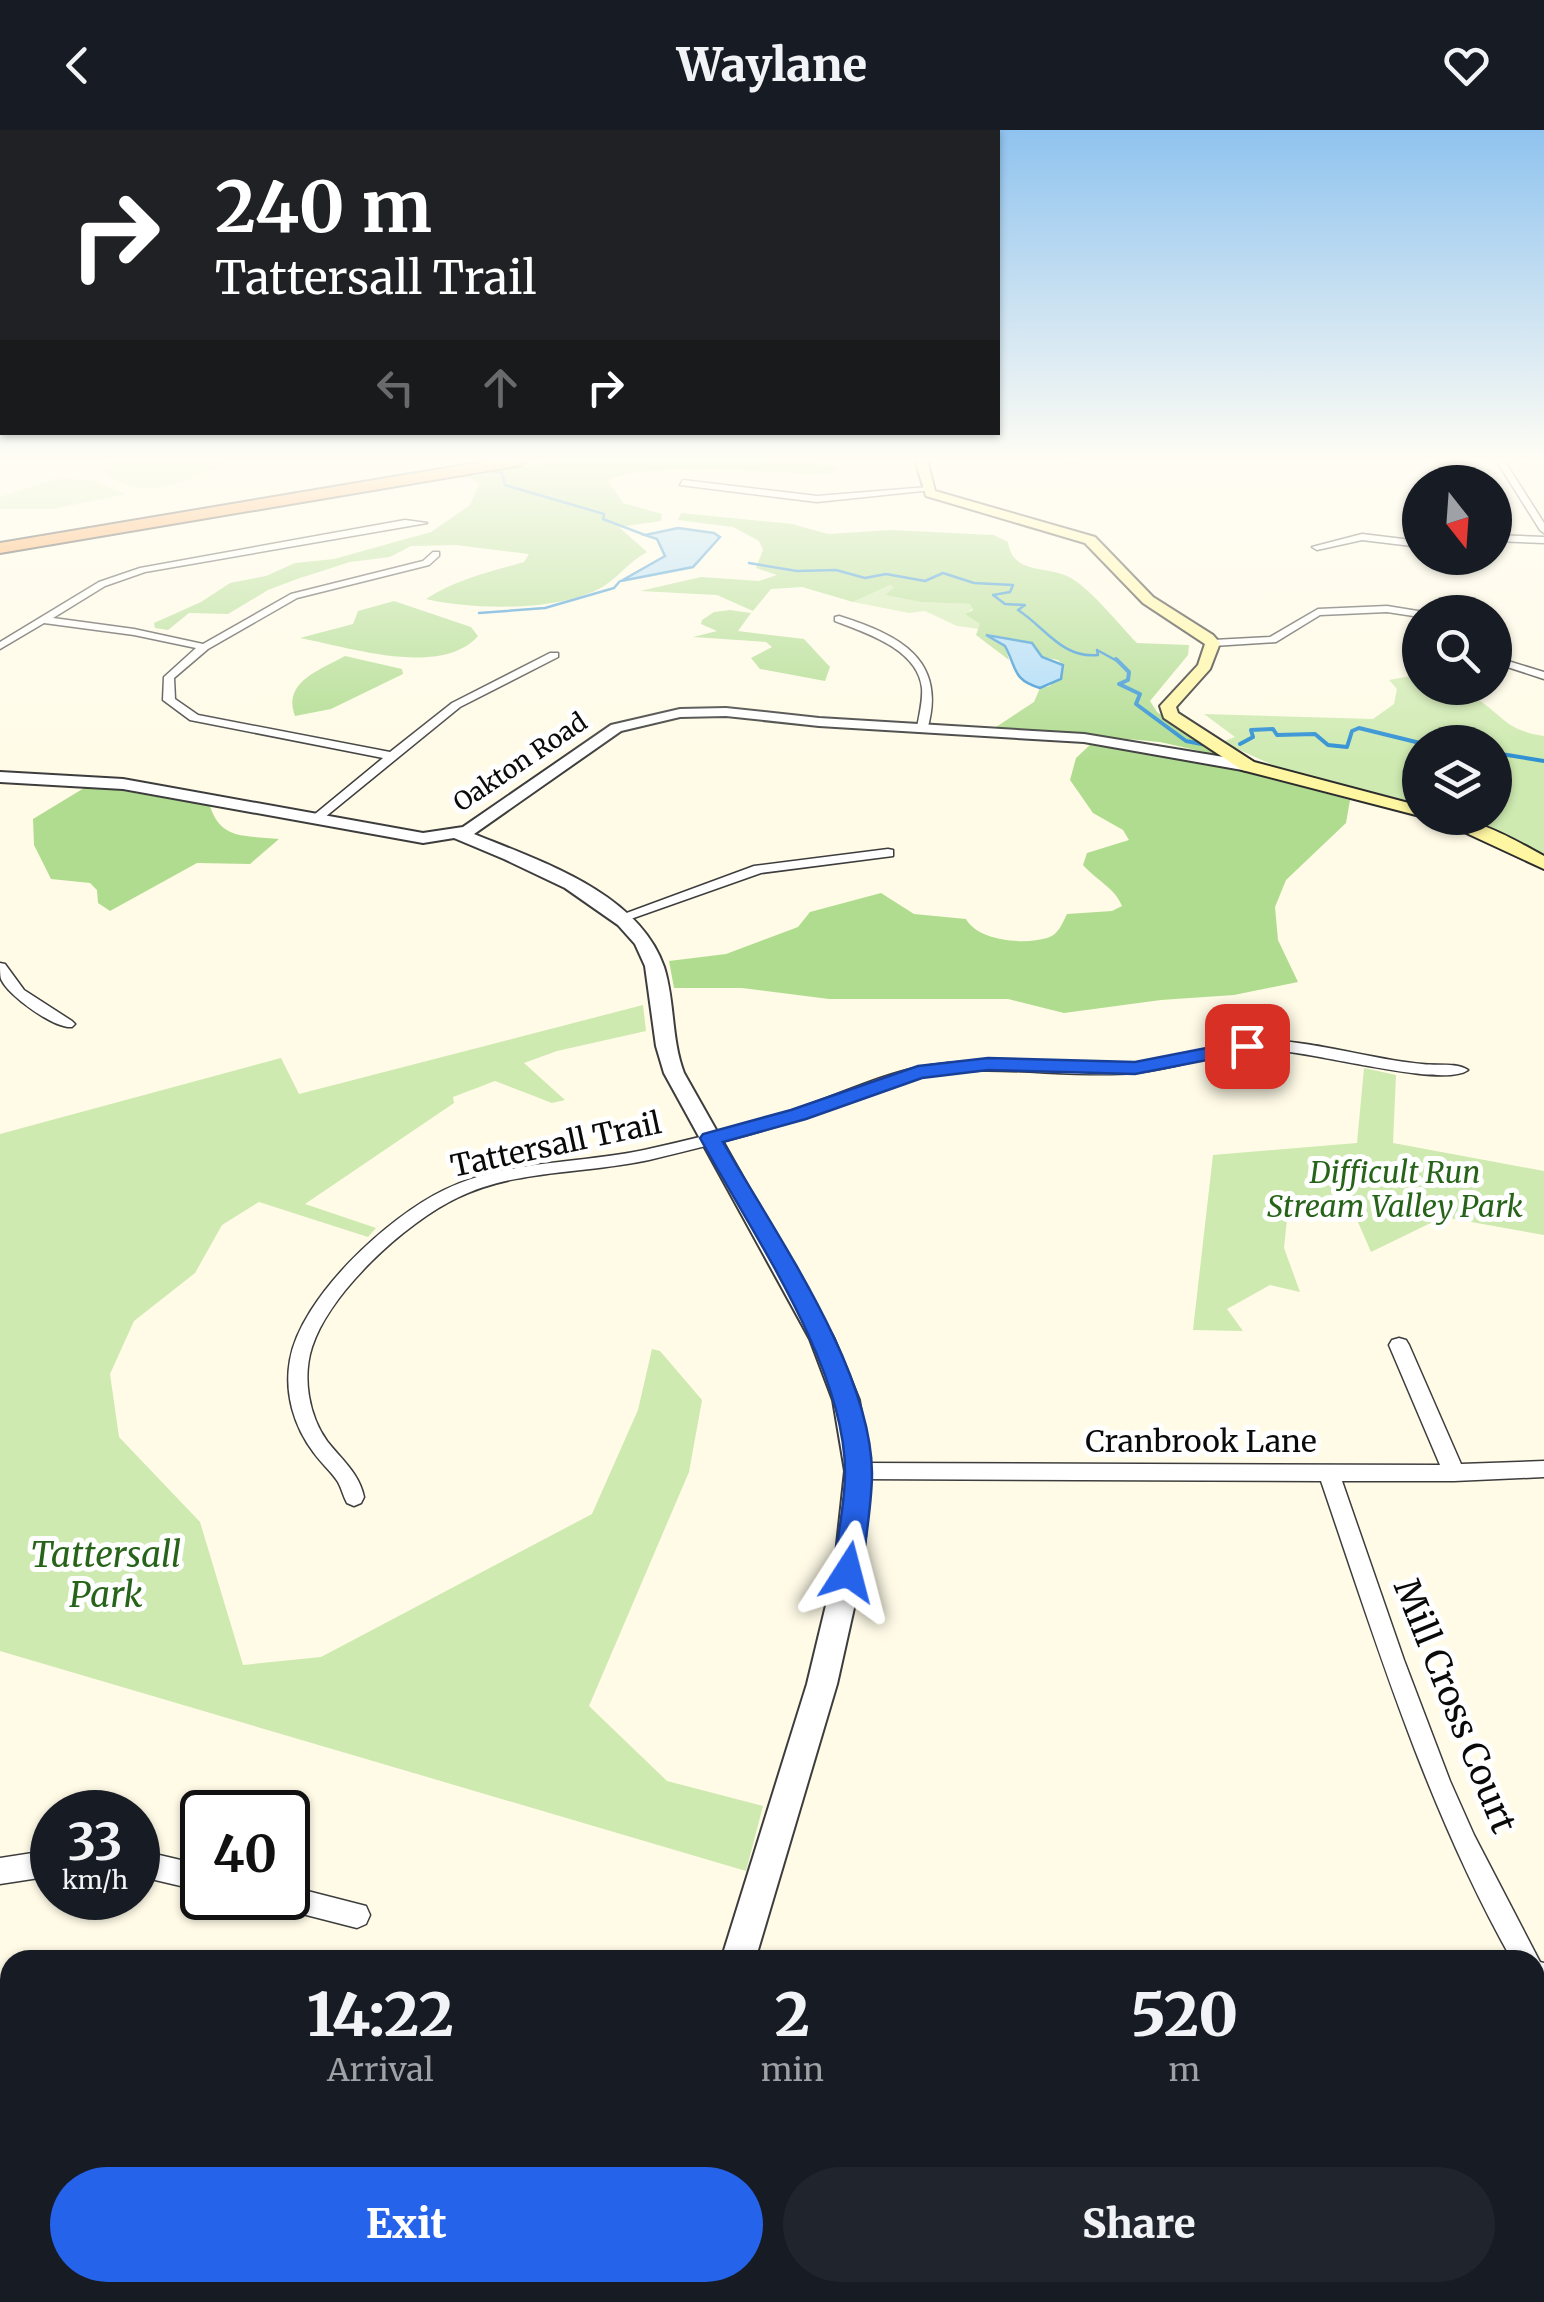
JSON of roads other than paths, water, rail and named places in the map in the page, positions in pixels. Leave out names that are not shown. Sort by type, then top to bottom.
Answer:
[{"type":"main road","points":[[1111,561],[1148,600],[1212,643],[1208,662],[1170,702],[1168,709],[1182,725],[1248,766],[1402,807]]},
{"type":"main road","points":[[1491,835],[1544,863]]},
{"type":"street","points":[[0,646],[102,584],[144,570],[192,561]]},
{"type":"street","points":[[391,756],[209,722],[182,711],[168,698],[169,677],[204,647],[294,596],[429,561]]},
{"type":"street","points":[[1212,643],[1272,640],[1318,612],[1402,611]]},
{"type":"street","points":[[838,619],[894,645],[920,669],[927,687],[923,728]]},
{"type":"street","points":[[42,620],[134,632],[204,647]]},
{"type":"street","points":[[315,819],[456,704],[554,655]]},
{"type":"street","points":[[1512,666],[1544,676]]},
{"type":"street","name":"Oakton Road","points":[[0,777],[101,781],[412,838],[458,834],[489,818],[606,734],[648,718],[714,711],[1102,740],[1248,766]]},
{"type":"street","points":[[458,834],[550,874],[620,918],[650,953],[666,1053],[833,1363],[850,1419],[858,1471],[848,1572],[822,1684],[741,1950]]},
{"type":"street","points":[[620,918],[758,869],[888,853]]},
{"type":"street","points":[[0,967],[19,993],[67,1024]]},
{"type":"street","name":"Tattersall Trail","points":[[354,1497],[352,1486],[322,1449],[303,1417],[298,1395],[301,1353],[319,1314],[373,1252],[419,1211],[473,1186],[607,1164],[798,1114],[891,1080],[967,1066],[1135,1068],[1247,1046],[1278,1045],[1422,1072],[1460,1070]]},
{"type":"street","points":[[1399,1345],[1454,1473]]},
{"type":"street","name":"Cranbrook Lane","points":[[858,1471],[1454,1473],[1544,1469]]},
{"type":"street","name":"Mill Cross Court","points":[[1329,1473],[1402,1694],[1433,1774],[1522,1950]]},
{"type":"street","points":[[0,1871],[30,1866]]},
{"type":"street","points":[[310,1904],[357,1915]]},
{"type":"water","points":[[656,561],[698,561],[693,567],[621,581]]},
{"type":"water","points":[[986,635],[1032,643],[1042,657],[1063,665],[1061,679],[1040,688],[1024,681],[1005,646]]},
{"type":"waterway","points":[[749,563],[797,571],[836,570],[865,578],[886,574],[925,581],[943,573],[974,583],[1013,585],[1010,592],[993,595],[1005,604],[1025,605],[1018,610],[1064,647],[1085,655],[1098,655],[1097,650],[1119,662]]},
{"type":"waterway","points":[[479,613],[545,608],[614,588],[620,581]]},
{"type":"waterway","points":[[1116,659],[1119,662]]},
{"type":"waterway","points":[[1119,662],[1129,672],[1128,680],[1119,684],[1140,694],[1136,704],[1186,741],[1207,745]]},
{"type":"waterway","points":[[1240,744],[1253,737],[1251,730],[1273,729],[1277,735],[1315,734],[1328,745],[1347,747],[1352,731],[1359,728],[1402,739]]},
{"type":"waterway","points":[[1512,756],[1544,761]]},
{"type":"park label","name":"Difficult Run Stream Valley Park","points":[[1395,1190]]},
{"type":"park label","name":"Tattersall Park","points":[[106,1575]]}]
